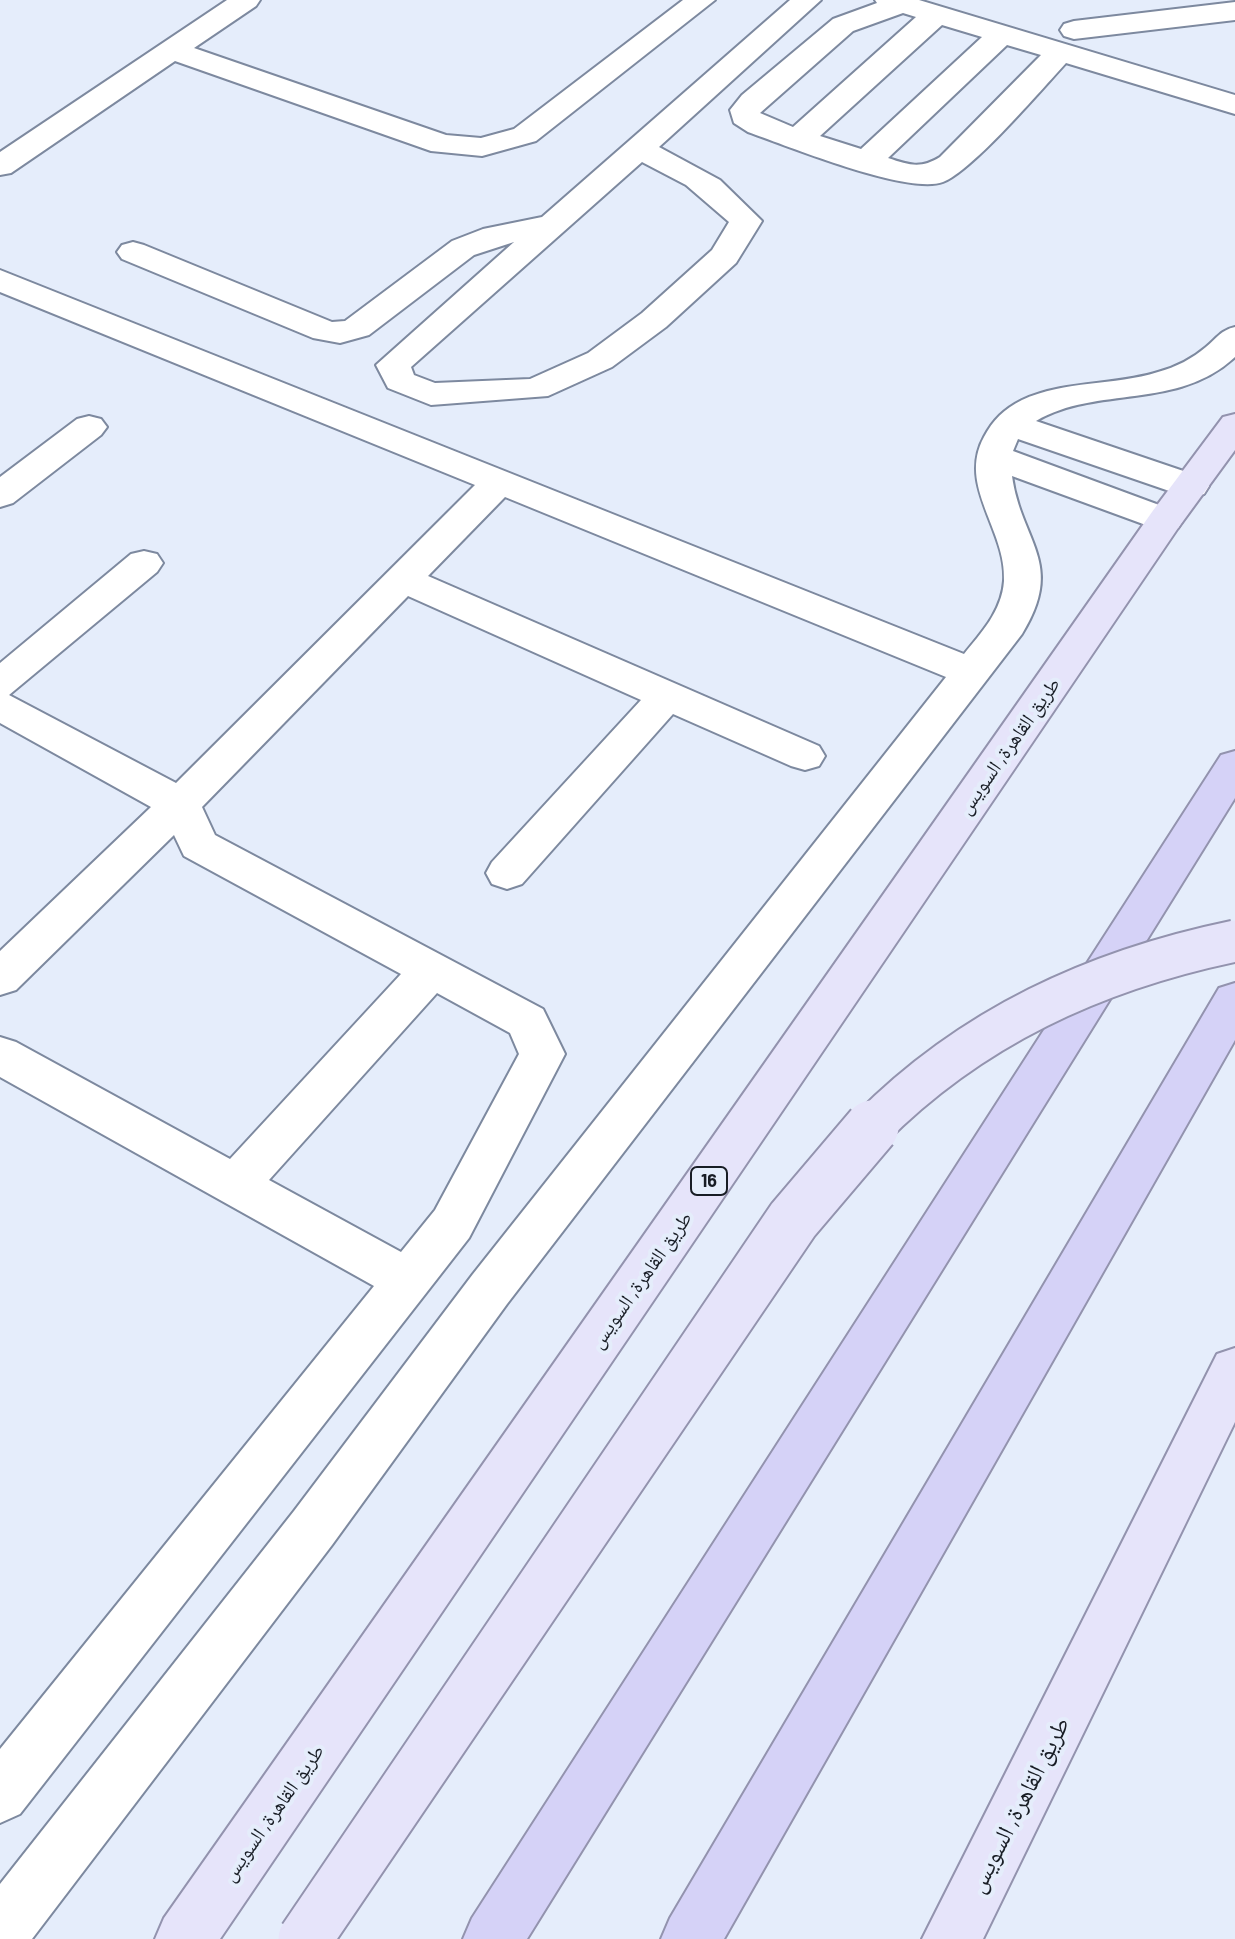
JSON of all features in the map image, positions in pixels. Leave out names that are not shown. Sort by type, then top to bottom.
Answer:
[{"type":"highway","points":[[493,1939],[1235,765]]},
{"type":"highway","points":[[691,1939],[1235,1000]]},
{"type":"main road","name":"طريق القاهرة, السويس","points":[[185,1939],[1235,425]]},
{"type":"main road","points":[[305,1939],[793,1220],[872,1128],[913,1089],[957,1055],[1003,1024],[1053,998],[1159,958],[1235,941]]},
{"type":"main road","name":"طريق القاهرة, السويس","points":[[952,1939],[1235,1370]]},
{"type":"lane","points":[[0,166],[246,0]]},
{"type":"lane","points":[[171,50],[442,144],[482,147],[525,135],[701,0]]},
{"type":"lane","points":[[638,149],[687,169],[728,201],[746,221],[724,256],[654,320],[600,360],[536,389],[431,394],[400,381],[393,365],[807,0]]},
{"type":"lane","points":[[1061,35],[941,171],[933,175],[909,175],[751,123],[745,117],[745,110],[843,25],[896,2],[1002,34],[1061,35],[1235,11]]},
{"type":"lane","points":[[798,139],[937,14]]},
{"type":"lane","points":[[867,161],[1002,34]]},
{"type":"lane","points":[[1061,35],[1235,105]]},
{"type":"lane","points":[[133,252],[325,331],[340,333],[357,328],[463,248],[494,236],[551,225]]},
{"type":"lane","points":[[0,280],[970,672]]},
{"type":"lane","points":[[0,1932],[313,1528],[490,1289],[1008,625],[1019,603],[1023,580],[1021,558],[990,468],[1001,440],[1033,408],[1064,397],[1139,387],[1186,376],[1205,366],[1235,337]]},
{"type":"lane","points":[[0,495],[89,427]]},
{"type":"lane","points":[[1001,440],[1178,503]]},
{"type":"lane","points":[[0,978],[180,804],[499,482]]},
{"type":"lane","points":[[0,684],[144,563]]},
{"type":"lane","points":[[402,579],[805,756]]},
{"type":"lane","points":[[507,873],[667,696]]},
{"type":"lane","points":[[0,706],[180,804],[199,845],[527,1021],[542,1054],[452,1224],[0,1794]]},
{"type":"lane","points":[[235,1185],[431,970]]},
{"type":"lane","points":[[0,1055],[407,1280]]}]
